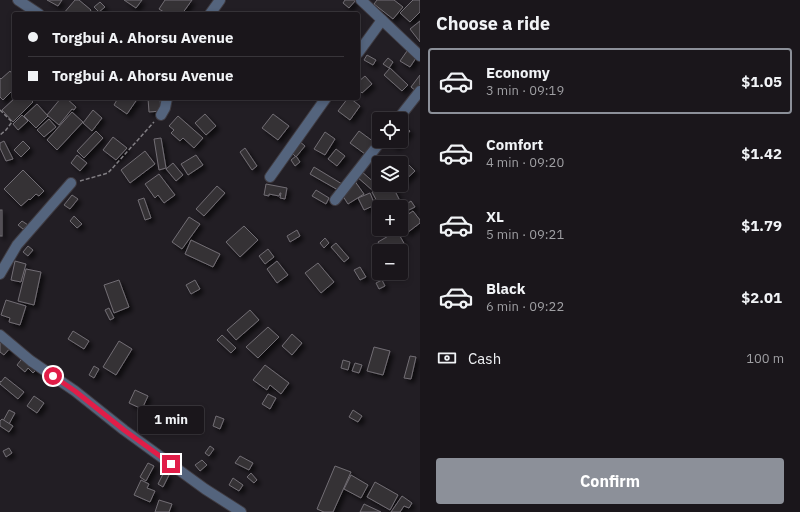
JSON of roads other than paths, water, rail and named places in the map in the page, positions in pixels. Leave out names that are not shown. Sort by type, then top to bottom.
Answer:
[{"type":"street","points":[[18,0],[36,12]]},
{"type":"street","points":[[211,12],[220,0]]},
{"type":"street","points":[[361,0],[420,56]]},
{"type":"street","points":[[360,50],[382,20]]},
{"type":"street","points":[[404,112],[420,91]]},
{"type":"street","points":[[161,115],[165,108],[167,100]]},
{"type":"street","points":[[270,177],[325,100]]},
{"type":"street","points":[[335,200],[376,148]]},
{"type":"street","points":[[0,274],[18,245],[71,183]]},
{"type":"street","points":[[0,335],[31,361],[75,391],[124,430],[205,489],[241,512]]}]
